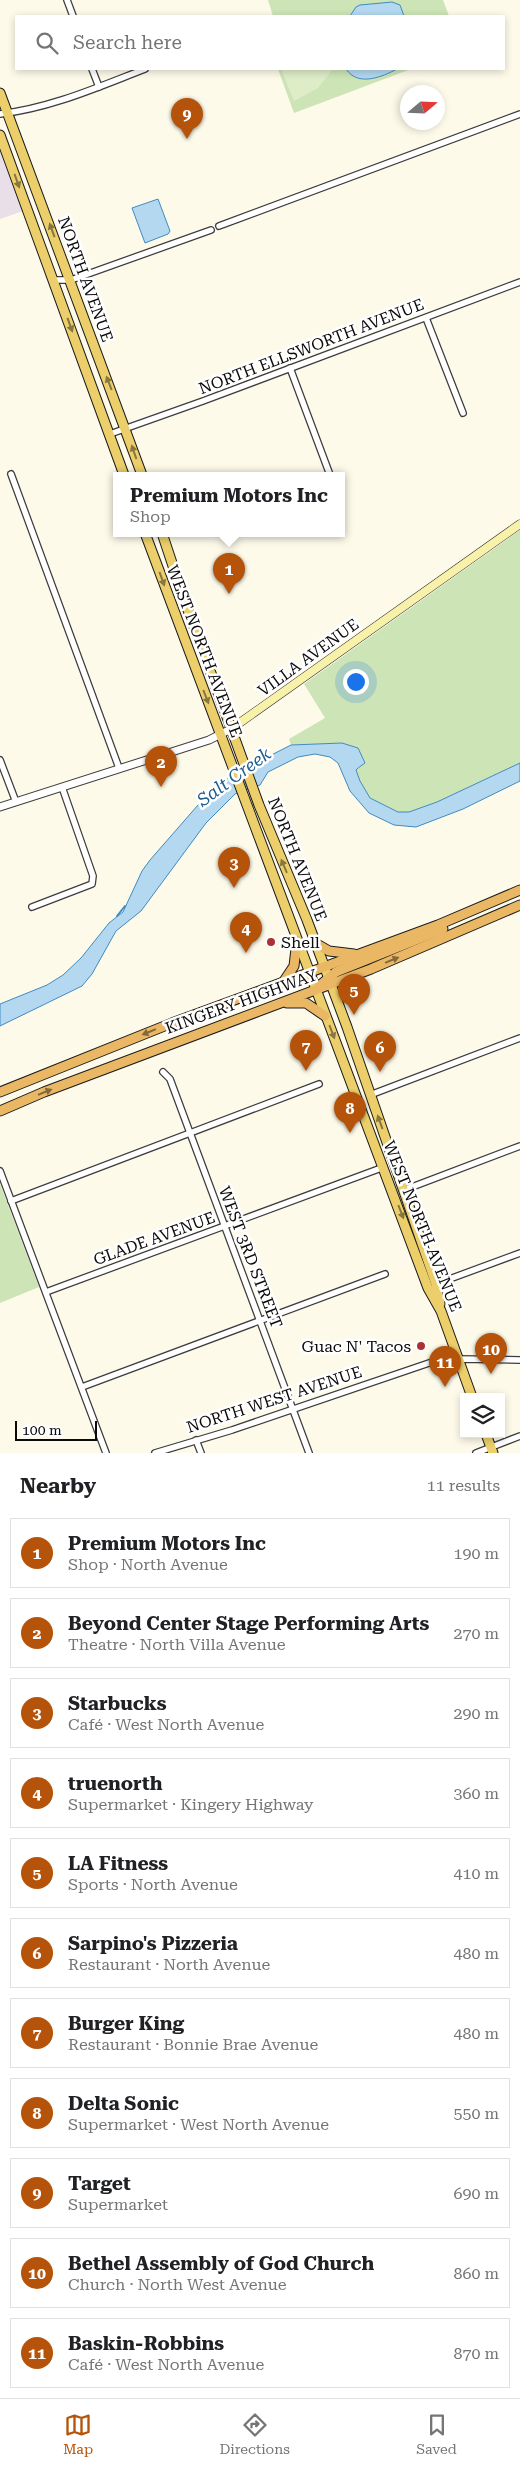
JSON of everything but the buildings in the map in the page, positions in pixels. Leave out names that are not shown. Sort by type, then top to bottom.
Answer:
[{"type":"highway","points":[[330,981],[336,972],[457,923],[472,910],[520,890]]},
{"type":"highway","name":"KINGERY HIGHWAY","points":[[0,1111],[44,1092],[316,990],[330,981],[444,939],[520,905]]},
{"type":"highway","name":"KINGERY HIGHWAY","points":[[0,1092],[172,1023],[472,910]]},
{"type":"highway","points":[[282,983],[289,977],[294,966],[297,940]]},
{"type":"highway","points":[[316,943],[335,952],[359,954]]},
{"type":"highway","points":[[279,1003],[306,1004],[325,1016]]},
{"type":"main road","name":"NORTH AVENUE","points":[[0,94],[4,113],[71,280],[141,472]]},
{"type":"main road","name":"NORTH AVENUE","points":[[0,135],[110,434]]},
{"type":"main road","points":[[110,434],[123,472]]},
{"type":"main road","name":"VILLA AVENUE","points":[[231,729],[520,524]]},
{"type":"main road","name":"WEST NORTH AVENUE","points":[[146,537],[428,1288],[442,1311],[471,1393]]},
{"type":"main road","name":"NORTH AVENUE","points":[[163,537],[243,761],[330,981],[436,1284],[442,1311]]},
{"type":"main road","points":[[488,1438],[492,1450]]},
{"type":"street","points":[[67,0],[73,15]]},
{"type":"street","points":[[92,70],[99,87]]},
{"type":"street","points":[[4,113],[42,106],[142,70]]},
{"type":"street","points":[[219,226],[520,114]]},
{"type":"street","points":[[53,280],[71,280],[210,230]]},
{"type":"street","name":"NORTH ELLSWORTH AVENUE","points":[[110,434],[520,282]]},
{"type":"street","points":[[426,318],[463,413]]},
{"type":"street","points":[[290,368],[329,472]]},
{"type":"street","points":[[11,474],[119,768]]},
{"type":"street","points":[[0,807],[209,740],[231,729]]},
{"type":"street","points":[[0,760],[16,802]]},
{"type":"street","points":[[32,907],[92,884],[93,876],[62,787]]},
{"type":"street","points":[[370,1095],[520,1038]]},
{"type":"street","name":"WEST 3RD STREET","points":[[163,1072],[170,1079],[309,1453]]},
{"type":"street","points":[[11,1201],[319,1084]]},
{"type":"street","points":[[404,1190],[520,1146]]},
{"type":"street","name":"GLADE AVENUE","points":[[46,1292],[384,1167]]},
{"type":"street","points":[[0,1171],[106,1453]]},
{"type":"street","points":[[436,1284],[520,1253]]},
{"type":"street","points":[[82,1387],[385,1274]]},
{"type":"street","name":"NORTH WEST AVENUE","points":[[155,1453],[432,1362],[459,1358],[520,1360]]},
{"type":"street","points":[[476,1453],[492,1450],[520,1436]]},
{"type":"street","points":[[196,1440],[201,1453]]},
{"type":"shaded area","points":[[0,142],[26,210],[0,219]]},
{"type":"green space","points":[[268,0],[443,0],[449,15],[273,15]]},
{"type":"green space","points":[[278,70],[408,70],[294,113]]},
{"type":"green space","points":[[281,70],[332,70],[318,88],[294,101]]},
{"type":"green space","points":[[520,530],[520,763],[437,802],[409,812],[398,812],[370,798],[356,770],[365,763],[358,748],[342,743],[291,745],[289,739],[325,718],[304,684]]},
{"type":"green space","points":[[0,1184],[39,1287],[0,1303]]},
{"type":"water","points":[[392,2],[400,5],[404,15],[351,15],[356,7]]},
{"type":"water","points":[[347,70],[395,70],[370,79],[357,78]]},
{"type":"water","points":[[158,199],[170,231],[168,234],[145,243],[132,208]]},
{"type":"water","points":[[342,743],[358,748],[365,763],[356,770],[370,798],[398,812],[409,812],[437,802],[520,763],[520,781],[463,809],[416,827],[394,825],[369,813],[350,791],[338,763],[330,757],[315,754],[298,757],[268,772],[260,785],[235,794],[206,823],[141,911],[116,931],[92,974],[82,986],[0,1026],[0,1004],[47,985],[63,975],[81,958],[109,923],[123,912],[142,871],[150,860],[198,805],[230,776],[291,745]]},
{"type":"waterway","name":"Salt Creek","points":[[117,916],[125,906]]},
{"type":"place","name":"Target","points":[[187,139]]},
{"type":"place","name":"Premium Motors Inc","points":[[229,594]]},
{"type":"place","name":"Beyond Center Stage Performing Arts","points":[[161,787]]},
{"type":"place","name":"Starbucks","points":[[234,888]]},
{"type":"place","name":"Shell","points":[[271,942]]},
{"type":"place","name":"truenorth","points":[[246,953]]},
{"type":"place","name":"LA Fitness","points":[[354,1015]]},
{"type":"place","name":"Burger King","points":[[306,1071]]},
{"type":"place","name":"Sarpino's Pizzeria","points":[[380,1072]]},
{"type":"place","name":"Delta Sonic","points":[[350,1133]]},
{"type":"place","name":"Guac N' Tacos","points":[[421,1346]]},
{"type":"place","name":"Bethel Assembly of God Church","points":[[491,1374]]},
{"type":"place","name":"Baskin-Robbins","points":[[445,1387]]}]
